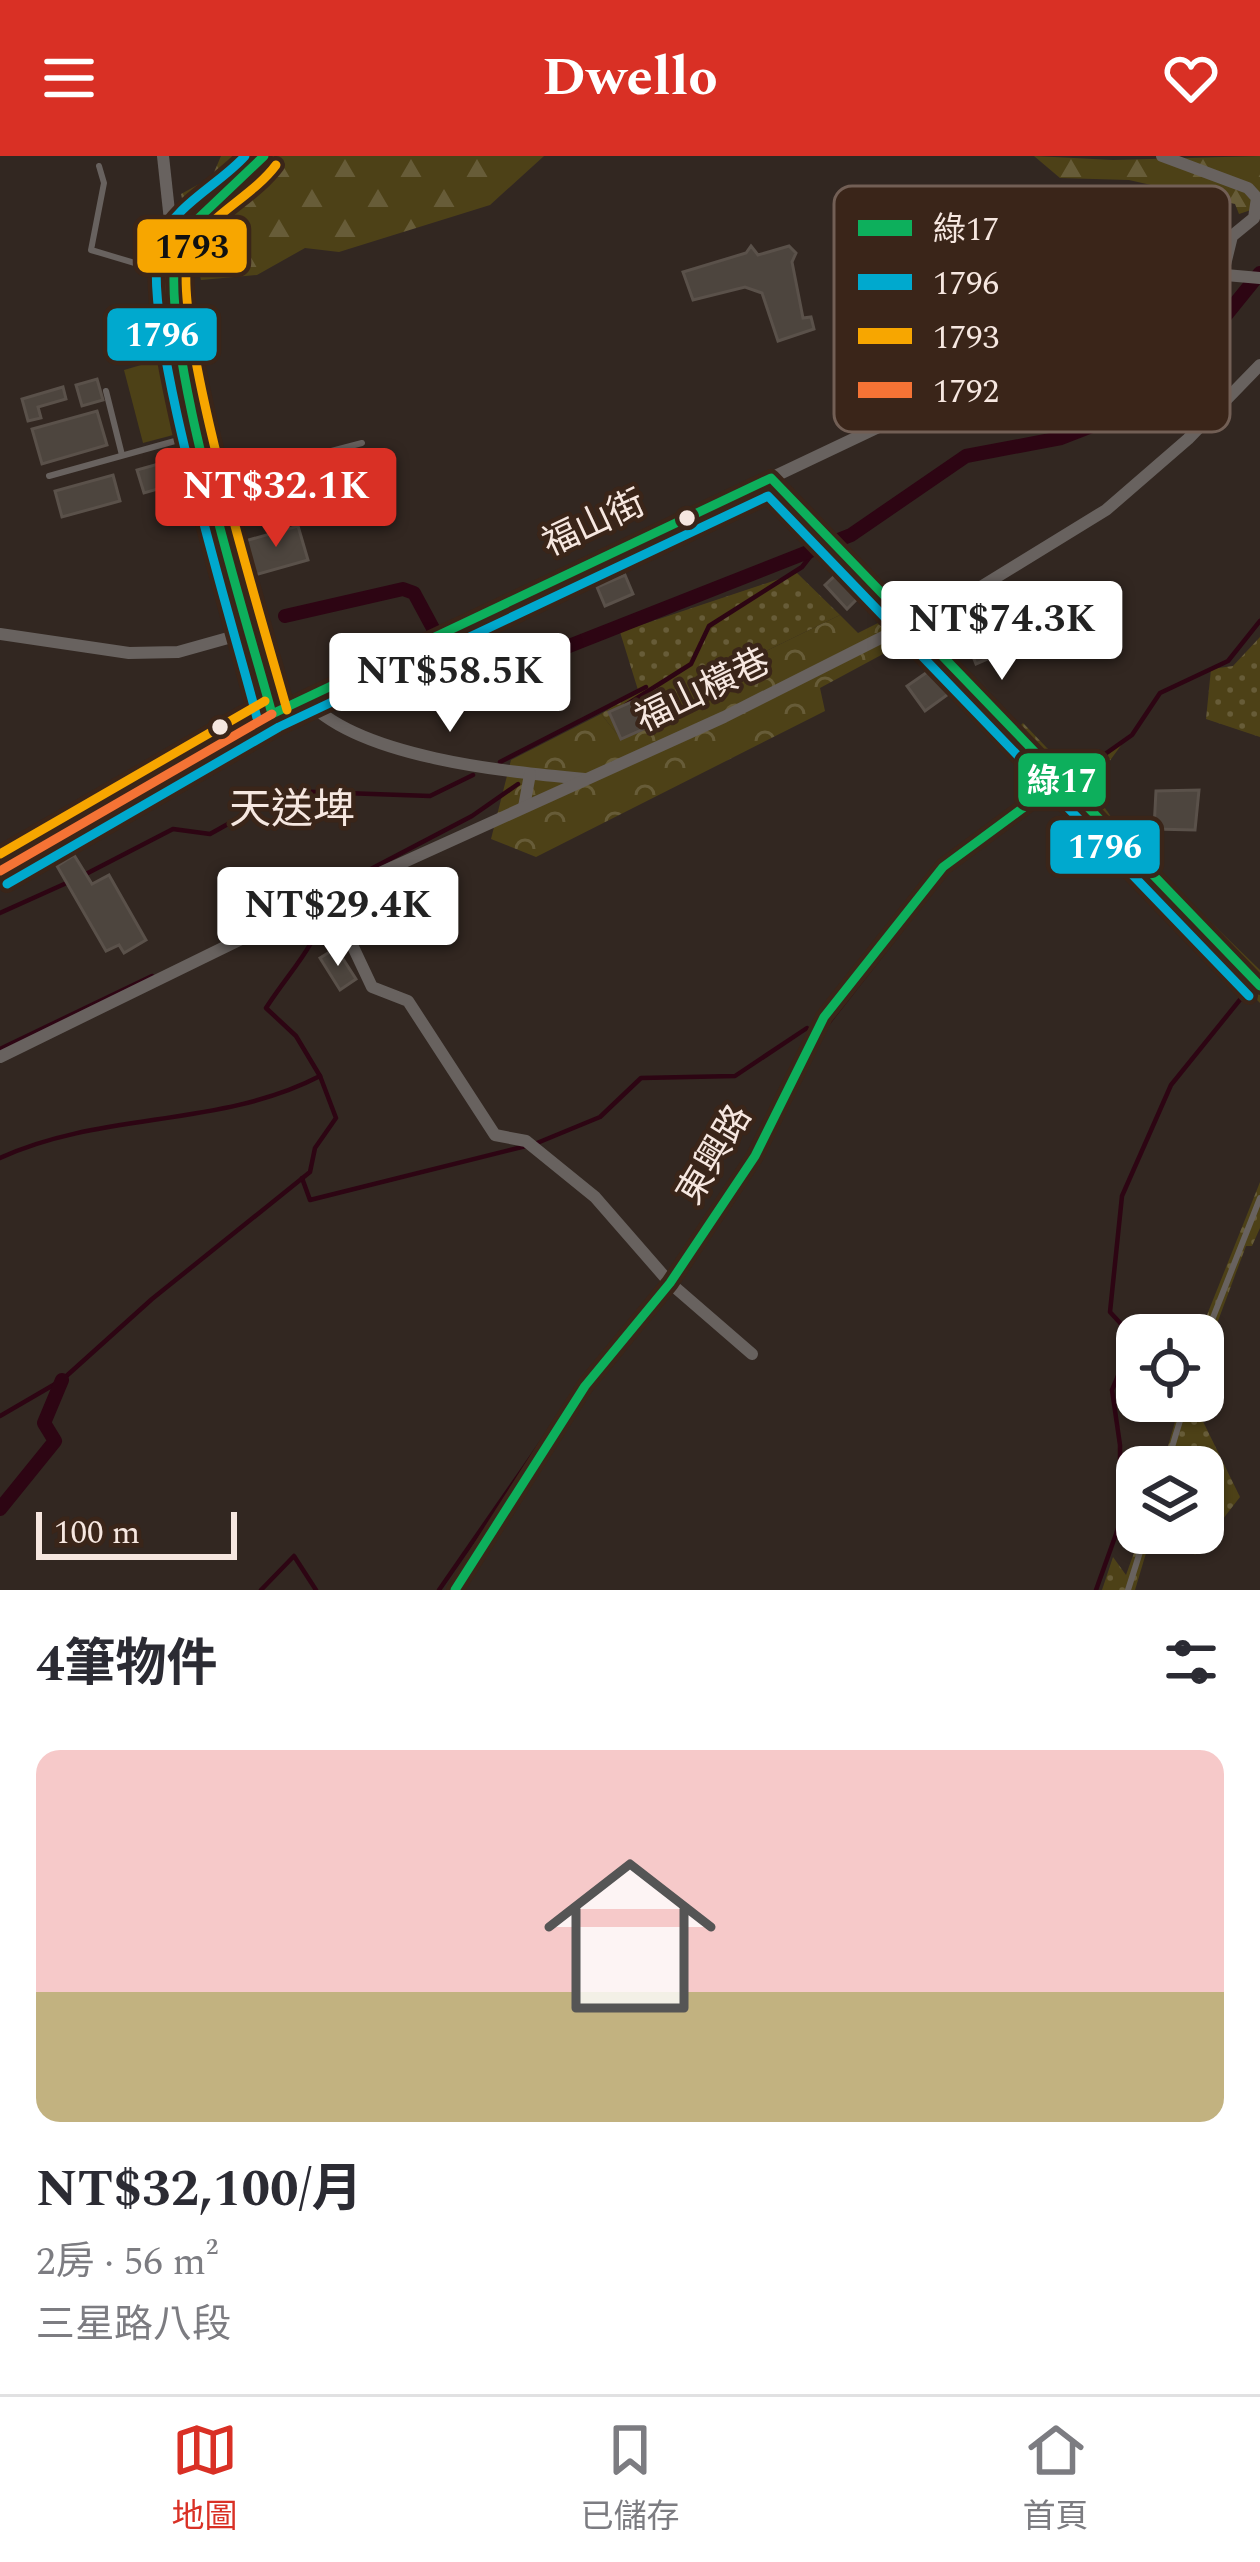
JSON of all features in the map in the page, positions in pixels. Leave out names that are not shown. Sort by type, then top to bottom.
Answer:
[{"type":"main road","points":[[0,871],[272,715],[202,434],[169,273],[173,249],[198,218],[264,156]]},
{"type":"street","points":[[163,156],[173,249]]},
{"type":"street","points":[[1162,156],[1248,188],[1257,198],[1254,218],[1232,236],[1230,244]]},
{"type":"street","points":[[1230,395],[1260,365]]},
{"type":"street","name":"福山街","points":[[272,715],[868,432]]},
{"type":"street","points":[[908,621],[974,591],[1106,510],[1194,432]]},
{"type":"street","points":[[771,478],[1058,782],[1260,986]]},
{"type":"street","name":"福山橫巷","points":[[0,1057],[329,896],[724,717],[908,621]]},
{"type":"street","points":[[0,634],[128,652],[178,652],[253,631]]},
{"type":"street","points":[[305,698],[322,719],[349,732],[484,770],[586,779]]},
{"type":"street","points":[[524,807],[530,774]]},
{"type":"street","name":"東興路","points":[[455,1590],[585,1386],[670,1283],[755,1156],[808,1044],[850,983],[943,867],[1058,782]]},
{"type":"street","points":[[329,896],[372,987],[408,1001],[495,1136],[526,1142],[595,1197],[670,1283],[752,1354]]},
{"type":"lane","points":[[99,166],[104,184],[91,250],[169,273]]},
{"type":"lane","points":[[106,391],[122,455]]},
{"type":"lane","points":[[49,476],[202,434]]},
{"type":"lane","points":[[223,515],[309,489],[317,478],[320,454],[362,443]]},
{"type":"lane","points":[[1214,1314],[1260,1198]]},
{"type":"lane","points":[[1128,1590],[1139,1554]]},
{"type":"green space","points":[[221,156],[544,156],[490,205],[339,252],[305,248],[257,275],[201,280],[181,194],[212,177]]},
{"type":"green space","points":[[1034,156],[1113,160],[1260,156],[1260,207],[1239,214],[1230,203],[1230,186],[1060,178]]},
{"type":"green space","points":[[158,360],[177,434],[143,443],[124,370]]},
{"type":"green space","points":[[797,573],[840,615],[688,689],[681,711],[648,727],[636,700],[610,711],[621,739],[601,714],[638,690],[620,632]]},
{"type":"green space","points":[[840,615],[858,633],[888,618],[909,640],[820,688],[825,711],[536,857],[491,839],[511,760],[601,714],[621,739],[681,711],[688,689]]},
{"type":"green space","points":[[1260,637],[1260,737],[1206,719],[1211,669],[1233,666]]},
{"type":"green space","points":[[1023,723],[1070,772],[1122,744],[1098,777],[1100,801],[1130,844],[1260,970],[1260,1003],[1054,796],[1008,738]]},
{"type":"green space","points":[[1260,1182],[1260,1228],[1252,1246],[1246,1246],[1221,1314],[1207,1314]]},
{"type":"green space","points":[[1175,1422],[1203,1422],[1215,1446],[1168,1446]]},
{"type":"green space","points":[[1224,1464],[1240,1497],[1224,1518]]},
{"type":"green space","points":[[1134,1554],[1146,1554],[1135,1590],[1102,1590],[1113,1557],[1126,1575]]},
{"type":"building","points":[[751,246],[758,255],[789,246],[796,253],[792,262],[803,318],[811,317],[814,329],[778,341],[762,293],[745,287],[693,300],[683,272],[746,253]]},
{"type":"building","points":[[97,379],[103,400],[82,406],[76,385]]},
{"type":"building","points":[[63,387],[66,399],[38,407],[41,418],[28,421],[22,399]]},
{"type":"building","points":[[97,411],[107,445],[42,464],[32,429]]},
{"type":"building","points":[[183,457],[189,480],[144,493],[137,470]]},
{"type":"building","points":[[113,475],[120,501],[62,517],[55,491]]},
{"type":"building","points":[[298,526],[308,560],[255,575],[245,541]]},
{"type":"building","points":[[840,571],[861,595],[847,609],[825,585]]},
{"type":"building","points":[[625,575],[633,594],[605,606],[597,587]]},
{"type":"building","points":[[1003,623],[1013,648],[976,664],[966,639]]},
{"type":"building","points":[[936,666],[954,690],[925,711],[907,686]]},
{"type":"building","points":[[636,700],[648,727],[621,739],[609,712]]},
{"type":"building","points":[[1199,790],[1195,830],[1154,829],[1156,791]]},
{"type":"building","points":[[74,855],[92,884],[109,875],[146,940],[124,953],[119,945],[106,951],[57,866]]},
{"type":"building","points":[[336,948],[356,979],[340,990],[320,958]]},
{"type":"waterway","points":[[1230,310],[1260,273]]},
{"type":"waterway","points":[[285,616],[403,589],[414,593],[456,671],[484,675],[851,535],[966,456],[1076,432]]},
{"type":"waterway","points":[[626,705],[691,664],[709,626],[802,567],[816,549]]},
{"type":"waterway","points":[[1067,781],[1132,735],[1160,693],[1228,661],[1260,621]]},
{"type":"waterway","points":[[500,762],[646,687]]},
{"type":"waterway","points":[[82,876],[173,829],[210,834],[287,791],[430,796],[473,775]]},
{"type":"waterway","points":[[346,882],[472,816],[518,784]]},
{"type":"waterway","points":[[0,913],[71,881]]},
{"type":"waterway","points":[[0,1158],[79,1133],[242,1104],[320,1076],[296,1036],[266,1008],[309,946],[328,902]]},
{"type":"waterway","points":[[825,1027],[907,922]]},
{"type":"waterway","points":[[0,1049],[152,976]]},
{"type":"waterway","points":[[1096,1590],[1120,1523],[1120,1445],[1112,1390],[1134,1338],[1110,1312],[1122,1196],[1171,1085],[1243,996]]},
{"type":"waterway","points":[[537,1143],[600,1117],[641,1078],[735,1076],[807,1028]]},
{"type":"waterway","points":[[0,1416],[62,1380],[152,1299],[310,1172],[315,1148],[336,1118],[320,1076]]},
{"type":"waterway","points":[[767,1145],[781,1117]]},
{"type":"waterway","points":[[302,1178],[310,1200],[526,1146]]},
{"type":"waterway","points":[[719,1221],[756,1165]]},
{"type":"waterway","points":[[590,1386],[611,1364]]},
{"type":"waterway","points":[[0,1509],[55,1441],[44,1423],[62,1380]]},
{"type":"waterway","points":[[439,1590],[548,1433]]},
{"type":"waterway","points":[[261,1590],[294,1556],[316,1590]]},
{"type":"transit line","name":"1796","points":[[245,156],[168,227],[161,240],[156,276],[174,398],[257,718]]},
{"type":"transit line","name":"綠17","points":[[264,156],[183,233],[174,269],[187,391],[272,714],[771,478],[1260,986]]},
{"type":"transit line","name":"1793","points":[[276,165],[199,236],[191,248],[186,280],[203,398],[287,710]]},
{"type":"transit line","name":"1796","points":[[7,884],[279,727],[768,496],[1249,996]]},
{"type":"transit line","name":"1793","points":[[0,854],[265,701]]},
{"type":"transit line","name":"1792","points":[[0,871],[272,714]]},
{"type":"transit line","name":"綠17","points":[[455,1590],[585,1386],[670,1283],[755,1156],[824,1017],[943,867],[1058,782]]},
{"type":"district","name":"天送埤","points":[[292,810]]}]
